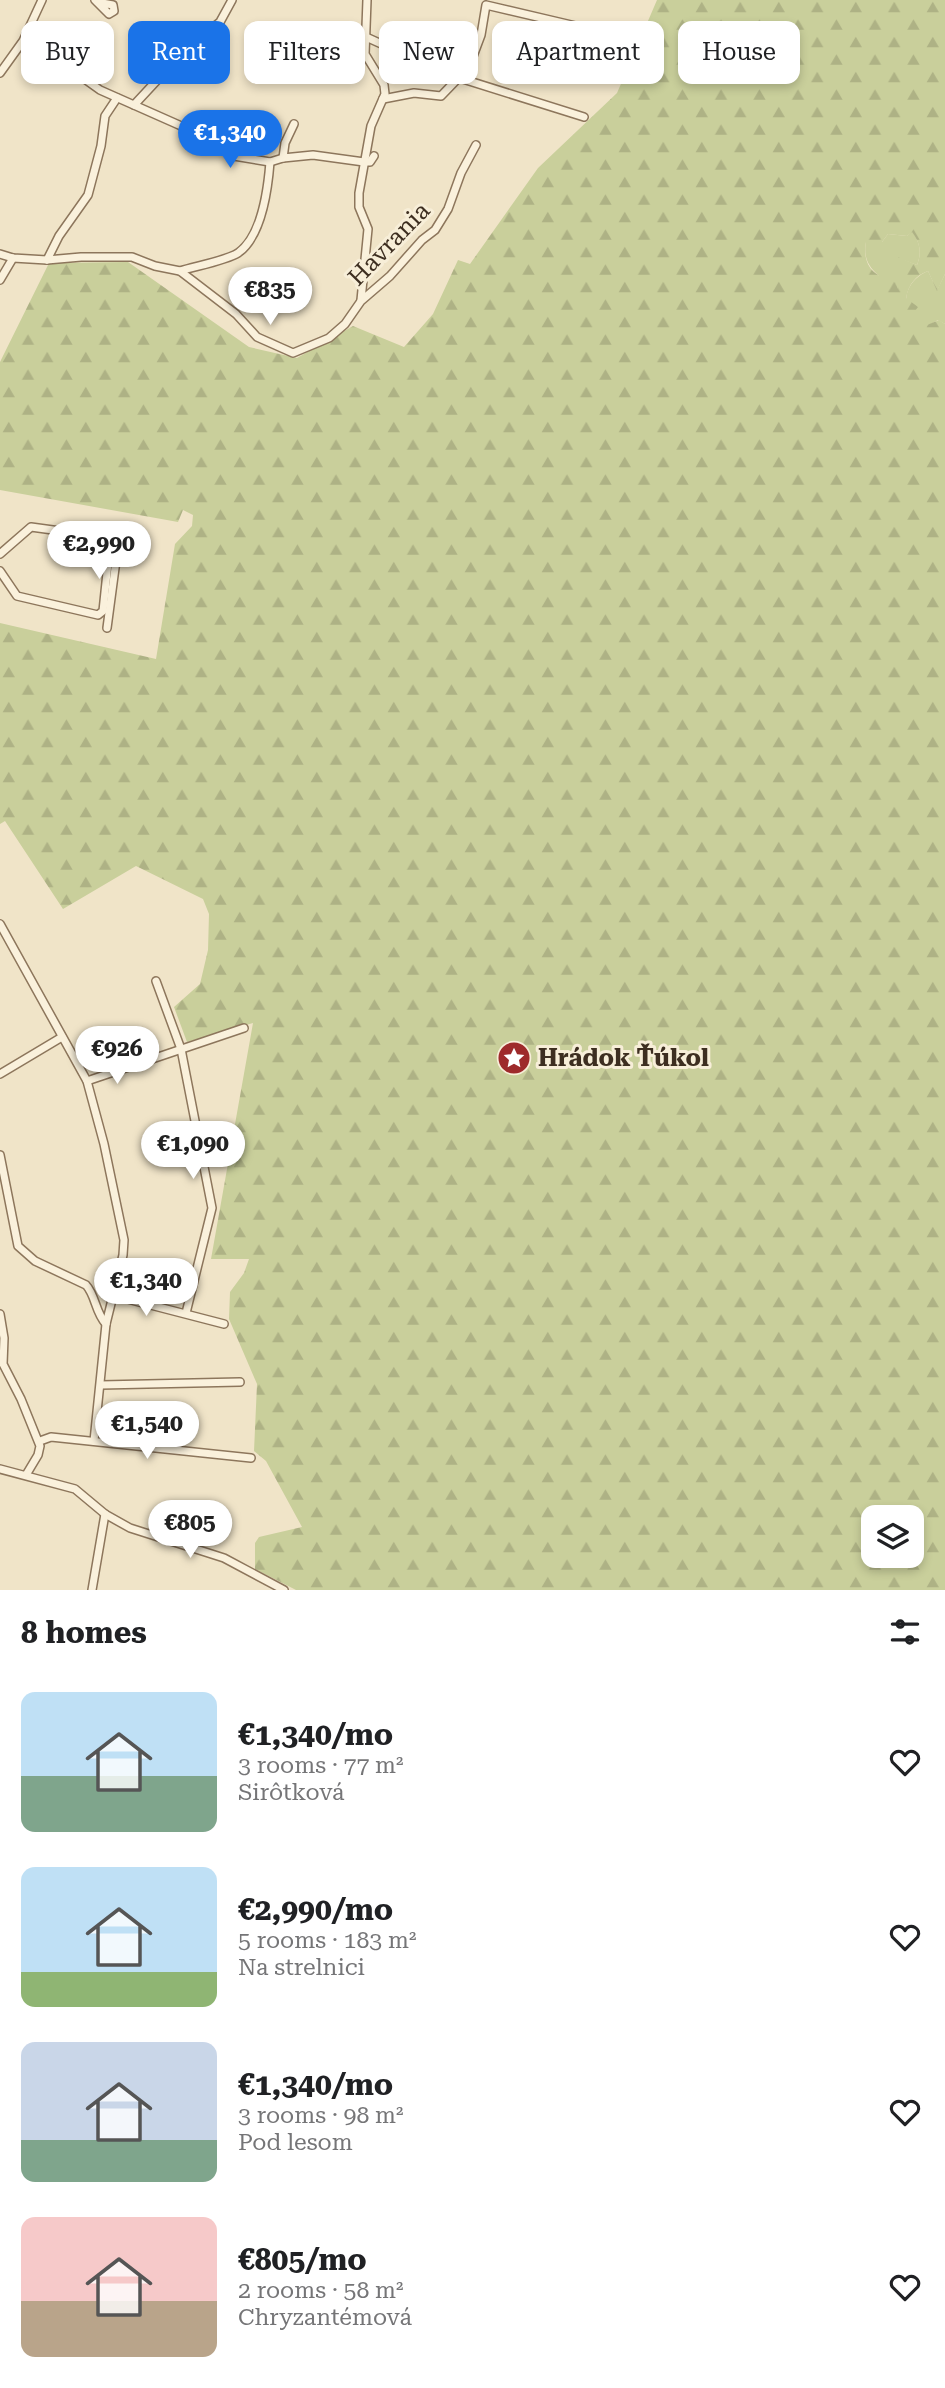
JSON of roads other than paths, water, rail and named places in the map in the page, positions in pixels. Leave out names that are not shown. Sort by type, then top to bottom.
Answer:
[{"type":"street","points":[[34,21],[42,0]]},
{"type":"street","points":[[134,104],[187,48],[220,22],[232,0]]},
{"type":"street","points":[[361,301],[368,229],[359,206],[359,193],[371,126],[383,99],[384,85],[365,54],[367,0]]},
{"type":"street","points":[[478,43],[486,5],[554,21]]},
{"type":"street","points":[[366,37],[379,43]]},
{"type":"street","points":[[0,73],[21,42]]},
{"type":"street","points":[[478,83],[584,117]]},
{"type":"street","points":[[92,84],[156,117],[179,125],[234,156],[270,162],[313,155],[370,162],[374,156]]},
{"type":"street","points":[[383,99],[414,93],[441,96],[453,84]]},
{"type":"street","points":[[47,260],[59,236],[88,195],[101,146],[105,116],[117,98]]},
{"type":"street","points":[[283,158],[285,143],[294,124]]},
{"type":"street","name":"Havrania","points":[[0,254],[13,258],[47,260],[132,257],[155,266],[180,271],[236,314],[257,337],[293,353],[329,338],[345,324],[361,301],[435,230],[448,209],[475,145]]},
{"type":"street","points":[[180,271],[236,254],[244,247],[254,232],[268,191],[270,162]]},
{"type":"street","points":[[0,280],[13,258]]},
{"type":"street","points":[[0,554],[31,527],[104,537],[110,544],[112,563]]},
{"type":"street","points":[[107,628],[112,563],[119,538]]},
{"type":"street","points":[[0,571],[17,596],[98,615],[103,611],[108,596]]},
{"type":"street","points":[[0,924],[88,1081],[124,1240],[123,1255],[106,1324],[102,1385],[94,1441]]},
{"type":"street","points":[[156,981],[181,1049],[212,1208],[186,1313]]},
{"type":"street","points":[[88,1081],[244,1028]]},
{"type":"street","points":[[0,1074],[62,1037]]},
{"type":"street","points":[[0,1155],[4,1199],[18,1246],[36,1261],[86,1284],[91,1290],[95,1307],[106,1324]]},
{"type":"street","points":[[112,1295],[225,1324]]},
{"type":"street","points":[[0,1314],[4,1338],[3,1364],[40,1441],[38,1455],[26,1475]]},
{"type":"street","points":[[102,1385],[240,1382]]},
{"type":"street","points":[[40,1441],[51,1437],[251,1458]]},
{"type":"street","points":[[0,1468],[75,1489],[105,1514],[130,1528],[224,1558],[284,1590]]},
{"type":"street","points":[[92,1590],[105,1514]]},
{"type":"place","name":"Hrádok Ťúkol","points":[[514,1058]]}]
